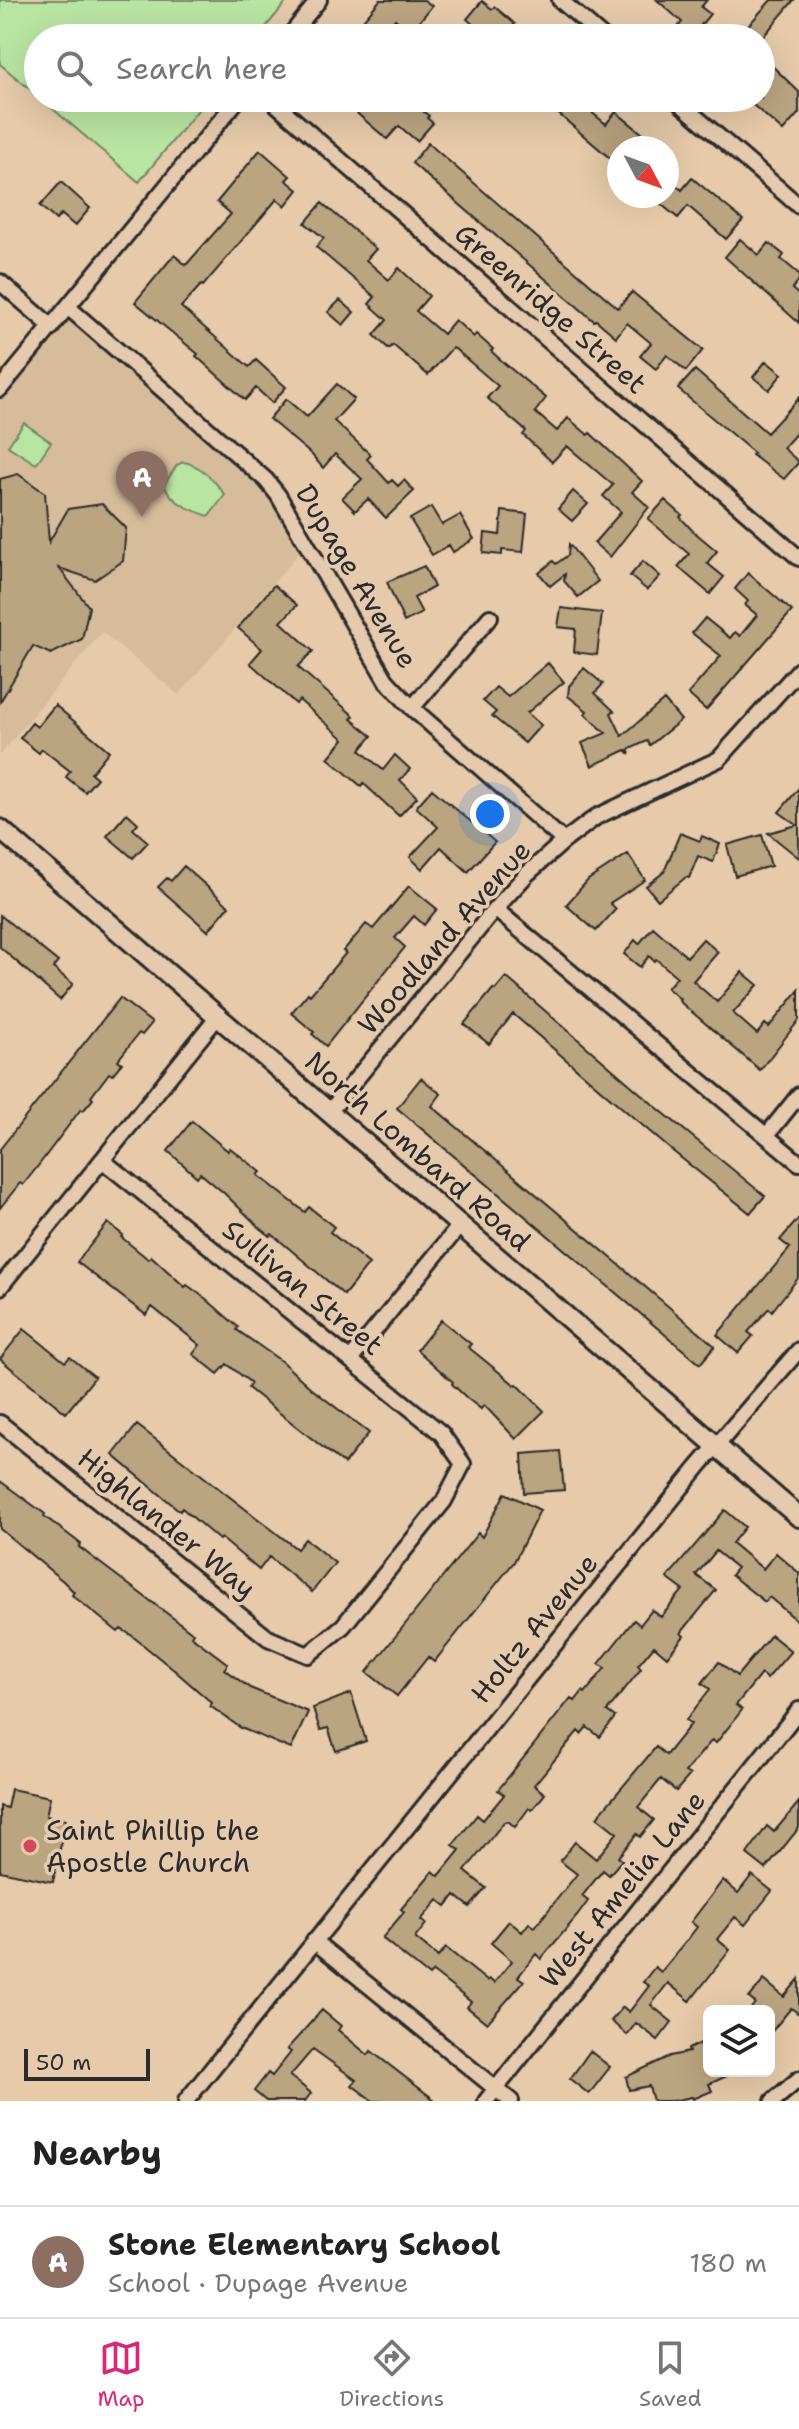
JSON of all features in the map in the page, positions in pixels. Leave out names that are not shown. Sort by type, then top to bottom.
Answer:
[{"type":"street","points":[[299,24],[319,0]]},
{"type":"street","points":[[560,0],[588,24]]},
{"type":"street","points":[[0,389],[228,112]]},
{"type":"street","name":"Greenridge Street","points":[[285,112],[799,558]]},
{"type":"street","points":[[690,112],[799,206]]},
{"type":"street","points":[[0,282],[52,327]]},
{"type":"street","name":"Dupage Avenue","points":[[69,308],[266,480],[278,495],[378,670],[412,708],[564,841]]},
{"type":"street","points":[[412,708],[490,617]]},
{"type":"street","name":"Woodland Avenue","points":[[330,1111],[527,874],[564,841],[612,808],[719,759],[799,670]]},
{"type":"street","name":"North Lombard Road","points":[[0,829],[799,1517]]},
{"type":"street","points":[[495,909],[799,1163]]},
{"type":"street","points":[[0,1287],[218,1016]]},
{"type":"street","points":[[767,1135],[799,1095]]},
{"type":"street","name":"Sullivan Street","points":[[102,1160],[441,1433],[463,1464],[444,1501],[371,1592],[343,1626],[308,1655]]},
{"type":"street","points":[[351,1359],[461,1224]]},
{"type":"street","name":"Holtz Avenue","points":[[186,2101],[715,1447],[799,1350]]},
{"type":"street","name":"Highlander Way","points":[[0,1423],[268,1638],[308,1655]]},
{"type":"street","name":"West Amelia Lane","points":[[490,2095],[799,1710]]},
{"type":"street","points":[[314,1941],[490,2095],[511,2101]]},
{"type":"street","points":[[773,2101],[799,2079]]},
{"type":"shaded area","points":[[67,312],[265,486],[303,548],[179,695],[102,632],[0,755],[0,394]]},
{"type":"green space","points":[[0,0],[288,0],[268,24],[24,24],[24,84],[0,64]]},
{"type":"green space","points":[[56,112],[196,112],[139,182]]},
{"type":"green space","points":[[24,423],[51,442],[36,464],[8,446]]},
{"type":"green space","points":[[183,462],[201,470],[225,495],[209,516],[177,501],[164,485],[177,465]]},
{"type":"building","points":[[380,0],[424,0],[432,6],[417,24],[401,24],[395,19],[391,24],[360,24]]},
{"type":"building","points":[[657,0],[707,0],[701,7],[710,14],[702,24],[680,24],[682,22]]},
{"type":"building","points":[[771,0],[794,0],[774,24],[750,24]]},
{"type":"building","points":[[482,1],[492,9],[495,7],[515,24],[473,24],[467,19]]},
{"type":"building","points":[[775,69],[799,92],[799,113],[783,131],[761,112],[775,112]]},
{"type":"building","points":[[355,112],[424,112],[433,123],[417,141],[399,126],[387,139]]},
{"type":"building","points":[[556,112],[591,112],[606,124],[616,112],[645,136],[607,136],[607,156]]},
{"type":"building","points":[[428,143],[618,308],[632,292],[703,350],[686,371],[667,355],[656,369],[640,356],[651,343],[627,323],[616,337],[594,321],[412,163]]},
{"type":"building","points":[[260,150],[290,176],[286,180],[298,190],[285,206],[277,199],[203,286],[181,307],[249,367],[256,360],[286,387],[272,403],[256,388],[245,400],[196,356],[198,354],[135,302],[174,255],[186,265],[231,214],[217,202]]},
{"type":"building","points":[[692,178],[743,220],[726,239],[688,206],[678,218],[666,208],[679,208],[679,188],[682,190]]},
{"type":"building","points":[[61,182],[90,208],[75,226],[61,214],[56,220],[40,206]]},
{"type":"building","points":[[322,203],[376,249],[366,260],[389,280],[399,268],[429,296],[416,311],[443,334],[455,320],[474,337],[476,334],[504,363],[546,398],[535,412],[557,431],[568,418],[588,435],[590,433],[642,481],[632,492],[649,507],[610,557],[594,543],[621,512],[603,496],[613,485],[567,446],[552,462],[523,435],[526,431],[487,398],[498,386],[455,349],[452,348],[428,375],[393,345],[389,349],[374,335],[387,320],[369,304],[375,297],[316,247],[324,238],[305,223]]},
{"type":"building","points":[[740,239],[759,255],[769,243],[784,255],[781,259],[799,274],[799,280],[792,289],[799,295],[799,323],[725,257]]},
{"type":"building","points":[[340,300],[354,312],[343,325],[328,312]]},
{"type":"building","points":[[766,361],[782,374],[769,390],[753,377]]},
{"type":"building","points":[[695,370],[767,433],[799,398],[799,430],[783,448],[799,462],[784,479],[752,455],[754,453],[678,389]]},
{"type":"building","points":[[337,384],[354,399],[334,421],[371,455],[367,459],[389,483],[392,480],[398,486],[404,480],[414,491],[386,518],[368,499],[355,511],[342,498],[362,479],[335,454],[323,468],[269,419],[286,399],[307,417]]},
{"type":"building","points":[[18,474],[45,493],[49,542],[68,509],[102,504],[126,528],[123,561],[95,580],[59,568],[89,607],[82,639],[51,654],[33,646],[0,702],[0,479]]},
{"type":"building","points":[[573,491],[588,504],[572,521],[558,509]]},
{"type":"building","points":[[665,500],[682,515],[680,517],[692,530],[717,551],[707,563],[724,577],[710,594],[678,567],[689,554],[648,519]]},
{"type":"building","points":[[431,507],[442,525],[460,515],[474,539],[453,552],[449,545],[432,555],[410,519]]},
{"type":"building","points":[[502,511],[527,514],[523,552],[502,550],[502,555],[483,553],[485,533],[500,535]]},
{"type":"building","points":[[569,544],[598,581],[578,597],[564,581],[565,574],[550,586],[539,573],[553,561],[556,564],[568,555]]},
{"type":"building","points":[[643,561],[660,576],[647,590],[630,576]]},
{"type":"building","points":[[424,566],[434,587],[414,598],[422,613],[404,622],[387,582]]},
{"type":"building","points":[[748,573],[792,611],[706,710],[688,694],[721,656],[692,633],[705,618],[730,638],[735,632],[740,636],[757,615],[745,605],[748,601],[735,589]]},
{"type":"building","points":[[274,585],[297,605],[281,622],[313,651],[298,667],[372,736],[360,750],[383,770],[395,755],[410,769],[400,780],[417,797],[399,816],[363,783],[361,786],[328,758],[344,739],[299,700],[296,704],[250,663],[262,649],[238,628]]},
{"type":"building","points":[[561,608],[602,613],[597,655],[574,652],[576,629],[558,627]]},
{"type":"building","points":[[548,663],[564,682],[527,713],[541,725],[525,743],[492,716],[496,712],[483,701],[496,687],[508,697]]},
{"type":"building","points":[[584,668],[603,684],[595,693],[614,711],[611,713],[622,736],[664,700],[681,720],[650,745],[647,741],[628,750],[630,754],[626,750],[592,766],[582,743],[606,733],[585,714],[587,711],[568,696],[569,686]]},
{"type":"building","points":[[55,705],[109,751],[91,773],[97,778],[85,792],[66,777],[70,771],[42,749],[39,753],[20,738],[32,723],[37,727]]},
{"type":"building","points":[[799,788],[799,858],[768,833],[797,825],[779,812]]},
{"type":"building","points":[[432,789],[495,842],[468,872],[441,847],[422,869],[410,857],[438,827],[416,807]]},
{"type":"building","points":[[127,813],[138,823],[133,829],[148,842],[133,858],[107,836]]},
{"type":"building","points":[[680,833],[700,841],[702,836],[720,844],[713,862],[698,856],[689,878],[686,877],[658,900],[646,886],[664,872]]},
{"type":"building","points":[[762,835],[771,866],[735,876],[727,845]]},
{"type":"building","points":[[628,854],[645,880],[610,903],[616,909],[596,931],[566,905],[588,880]]},
{"type":"building","points":[[184,866],[229,906],[208,931],[158,887],[167,878],[171,881]]},
{"type":"building","points":[[409,886],[437,909],[424,925],[414,916],[395,938],[405,947],[326,1046],[291,1013],[346,953],[343,951],[366,924],[373,929]]},
{"type":"building","points":[[0,915],[58,962],[53,968],[73,984],[60,1000],[0,947]]},
{"type":"building","points":[[653,927],[687,957],[703,939],[718,952],[693,981],[717,1002],[742,972],[758,985],[733,1013],[757,1034],[765,1024],[769,1027],[799,990],[799,1020],[760,1070],[679,1001],[667,988],[677,977],[656,959],[654,961],[649,956],[640,967],[624,954],[635,940],[639,944]]},
{"type":"building","points":[[506,977],[765,1196],[750,1213],[670,1149],[513,1014],[489,1044],[464,1024]]},
{"type":"building","points":[[120,998],[152,1023],[142,1035],[139,1033],[118,1060],[122,1063],[112,1075],[109,1073],[91,1097],[93,1099],[83,1111],[81,1109],[23,1185],[20,1183],[0,1208],[0,1149]]},
{"type":"building","points":[[421,1078],[441,1094],[432,1106],[715,1346],[700,1364],[397,1108]]},
{"type":"building","points":[[192,1121],[228,1151],[230,1148],[261,1172],[258,1175],[305,1212],[309,1207],[334,1227],[330,1232],[369,1264],[344,1295],[272,1234],[270,1236],[258,1226],[200,1173],[197,1177],[168,1151]]},
{"type":"building","points":[[799,1218],[799,1277],[772,1311],[769,1308],[748,1332],[753,1336],[738,1353],[717,1335],[790,1248],[780,1240]]},
{"type":"building","points":[[108,1223],[148,1259],[151,1256],[185,1287],[187,1285],[205,1298],[238,1327],[237,1330],[281,1361],[369,1433],[344,1464],[248,1388],[251,1383],[227,1364],[218,1374],[193,1354],[200,1345],[152,1307],[146,1315],[77,1262]]},
{"type":"building","points":[[441,1320],[544,1411],[516,1439],[484,1405],[481,1409],[468,1399],[417,1350]]},
{"type":"building","points":[[24,1329],[65,1362],[70,1357],[95,1377],[66,1413],[0,1359]]},
{"type":"building","points":[[137,1425],[297,1549],[305,1539],[335,1563],[312,1592],[269,1557],[259,1570],[182,1508],[180,1511],[113,1455]]},
{"type":"building","points":[[560,1451],[564,1490],[524,1493],[522,1454]]},
{"type":"building","points":[[0,1481],[81,1544],[79,1547],[193,1633],[191,1636],[228,1664],[224,1669],[250,1688],[308,1712],[291,1749],[241,1728],[210,1706],[212,1703],[174,1670],[131,1635],[121,1629],[118,1632],[72,1595],[74,1592],[63,1581],[0,1529]]},
{"type":"building","points":[[505,1493],[540,1510],[514,1562],[434,1662],[428,1657],[397,1696],[367,1672],[478,1533],[482,1537]]},
{"type":"building","points":[[725,1510],[745,1527],[732,1543],[763,1569],[776,1553],[799,1573],[799,1622],[769,1597],[765,1602],[731,1575],[737,1568],[716,1551],[696,1575],[716,1590],[681,1633],[684,1636],[667,1657],[654,1646],[638,1665],[641,1669],[607,1711],[615,1717],[600,1737],[587,1727],[581,1734],[578,1731],[534,1785],[545,1794],[532,1810],[529,1808],[515,1827],[508,1821],[504,1822],[465,1871],[486,1888],[470,1907],[455,1895],[446,1906],[438,1900],[421,1920],[426,1924],[415,1938],[438,1957],[446,1948],[487,1981],[489,1979],[494,1983],[512,1961],[491,1943],[509,1921],[522,1932],[529,1923],[535,1927],[577,1874],[560,1861],[575,1842],[596,1859],[617,1833],[597,1817],[656,1747],[666,1755],[691,1724],[686,1720],[710,1689],[702,1683],[719,1662],[737,1676],[771,1635],[791,1651],[767,1679],[761,1674],[736,1705],[742,1710],[716,1743],[712,1740],[685,1772],[690,1775],[676,1791],[661,1779],[638,1807],[654,1820],[640,1837],[637,1834],[618,1857],[622,1860],[609,1875],[603,1870],[582,1896],[588,1901],[578,1915],[541,1959],[536,1954],[518,1977],[524,1981],[487,2023],[467,2007],[471,2002],[433,1972],[429,1976],[382,1938],[404,1912],[401,1909],[433,1871],[439,1876],[460,1850],[453,1845],[477,1815],[483,1820],[504,1795],[498,1790],[571,1698],[575,1701],[583,1691],[585,1693],[605,1668],[599,1664],[634,1620],[640,1625],[652,1610],[661,1617],[683,1590],[667,1578]]},
{"type":"building","points":[[351,1693],[366,1741],[336,1751],[328,1728],[320,1730],[313,1708]]},
{"type":"building","name":"Saint Phillip the Apostle Church","points":[[11,1789],[50,1797],[46,1816],[66,1820],[53,1882],[0,1871],[0,1806],[7,1808]]},
{"type":"building","points":[[799,1802],[799,1828],[766,1869],[747,1854],[767,1826],[774,1832]]},
{"type":"building","points":[[752,1875],[772,1891],[745,1925],[735,1917],[717,1939],[730,1950],[690,2001],[668,1983],[651,2005],[672,2022],[658,2040],[636,2023],[627,2035],[611,2021],[623,2007],[629,2012],[649,1986],[643,1982],[655,1967],[661,1972],[685,1943],[697,1927],[691,1922],[723,1880],[738,1893]]},
{"type":"building","points":[[799,1979],[799,2014],[791,2008],[775,2028],[775,2005],[754,2005],[749,1998],[764,1980],[784,1997]]},
{"type":"building","points":[[322,2010],[341,2026],[338,2030],[368,2055],[371,2051],[436,2101],[373,2101],[352,2085],[356,2080],[313,2049],[290,2076],[311,2093],[305,2101],[266,2101],[254,2091],[268,2073],[272,2076],[291,2052],[287,2049]]},
{"type":"building","points":[[703,2042],[703,2077],[725,2077],[709,2084],[712,2091],[693,2099],[653,2101],[649,2086],[629,2090],[626,2077],[670,2056],[689,2052],[688,2049]]},
{"type":"building","points":[[590,2051],[610,2067],[589,2094],[570,2079]]},
{"type":"place","name":"Stone Elementary School","points":[[142,517]]},
{"type":"place","name":"Saint Phillip the Apostle Church","points":[[30,1846]]}]
